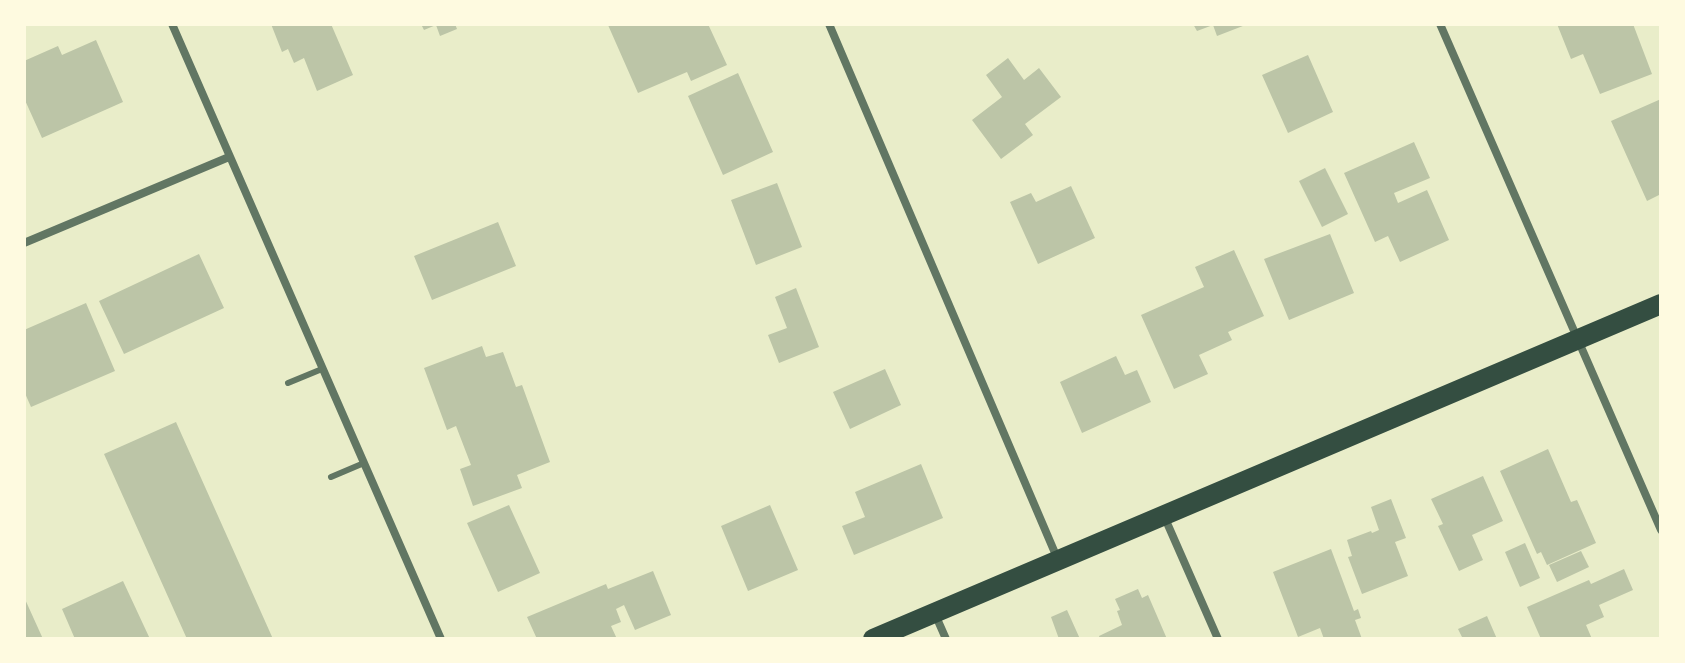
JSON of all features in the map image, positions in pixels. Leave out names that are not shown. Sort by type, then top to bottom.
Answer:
[{"type":"main road","points":[[873,639],[1661,304]]},
{"type":"street","points":[[172,24],[441,639]]},
{"type":"street","points":[[829,24],[1059,561]]},
{"type":"street","points":[[1440,24],[1661,530]]},
{"type":"street","points":[[24,243],[229,157]]},
{"type":"street","points":[[1164,516],[1218,639]]},
{"type":"street","points":[[935,613],[946,639]]},
{"type":"lane","points":[[288,383],[322,369]]},
{"type":"lane","points":[[331,477],[364,463]]},
{"type":"building","points":[[271,24],[331,24],[353,75],[317,91],[304,58],[294,63],[288,49],[282,52]]},
{"type":"building","points":[[421,24],[455,24],[457,29],[440,36],[436,25],[424,30]]},
{"type":"building","points":[[708,24],[727,65],[691,81],[687,72],[638,93],[608,25]]},
{"type":"building","points":[[1193,24],[1248,24],[1217,36],[1213,25],[1197,31]]},
{"type":"building","points":[[1557,24],[1633,24],[1652,74],[1600,94],[1583,54],[1571,59]]},
{"type":"building","points":[[96,40],[123,102],[42,138],[24,98],[24,61],[58,46],[62,55]]},
{"type":"building","points":[[1308,55],[1333,112],[1288,133],[1262,75]]},
{"type":"building","points":[[1008,58],[1024,80],[1039,68],[1061,97],[1025,124],[1033,135],[1001,159],[972,120],[1002,97],[986,75]]},
{"type":"building","points":[[738,73],[773,152],[723,175],[688,96]]},
{"type":"building","points":[[1661,99],[1661,194],[1647,201],[1611,121]]},
{"type":"building","points":[[1414,142],[1430,178],[1394,193],[1398,203],[1427,190],[1449,240],[1400,262],[1388,236],[1375,242],[1344,173]]},
{"type":"building","points":[[1325,168],[1348,214],[1322,227],[1299,181]]},
{"type":"building","points":[[777,183],[802,247],[756,265],[731,200]]},
{"type":"building","points":[[1071,186],[1095,238],[1038,264],[1010,202],[1031,193],[1036,202]]},
{"type":"building","points":[[498,222],[516,266],[432,300],[414,256]]},
{"type":"building","points":[[1330,234],[1354,293],[1289,320],[1264,259]]},
{"type":"building","points":[[1234,250],[1264,316],[1228,332],[1232,340],[1199,355],[1208,374],[1174,389],[1141,315],[1204,287],[1195,267]]},
{"type":"building","points":[[199,254],[224,308],[124,354],[99,301]]},
{"type":"building","points":[[796,288],[819,347],[779,363],[768,335],[787,328],[775,297]]},
{"type":"building","points":[[86,303],[115,371],[31,407],[24,391],[24,330]]},
{"type":"building","points":[[482,346],[486,357],[503,352],[516,387],[522,385],[550,462],[517,475],[522,488],[473,506],[460,469],[471,465],[456,426],[447,430],[424,368]]},
{"type":"building","points":[[1116,356],[1125,375],[1137,370],[1151,402],[1082,433],[1060,382]]},
{"type":"building","points":[[885,369],[901,405],[850,429],[833,392]]},
{"type":"building","points":[[176,422],[273,639],[187,639],[104,454]]},
{"type":"building","points":[[1548,449],[1571,502],[1577,500],[1596,543],[1547,565],[1541,552],[1537,554],[1500,471]]},
{"type":"building","points":[[921,464],[943,518],[854,555],[842,526],[865,517],[855,492]]},
{"type":"building","points":[[1483,476],[1503,521],[1472,535],[1483,560],[1459,571],[1438,526],[1443,524],[1431,499]]},
{"type":"building","points":[[1391,499],[1406,538],[1395,542],[1408,576],[1362,594],[1348,557],[1352,556],[1347,540],[1379,530],[1371,507]]},
{"type":"building","points":[[509,505],[540,573],[498,592],[467,523]]},
{"type":"building","points":[[770,505],[798,570],[748,591],[721,526]]},
{"type":"building","points":[[1525,543],[1540,578],[1520,587],[1505,552]]},
{"type":"building","points":[[1331,549],[1354,611],[1358,609],[1361,618],[1355,620],[1362,639],[1324,639],[1320,628],[1298,637],[1273,572]]},
{"type":"building","points":[[1581,551],[1589,567],[1557,582],[1549,565]]},
{"type":"building","points":[[1624,569],[1633,590],[1599,605],[1604,617],[1586,625],[1592,639],[1541,639],[1527,607],[1589,580],[1591,584]]},
{"type":"building","points":[[653,571],[671,615],[635,630],[624,605],[616,609],[621,622],[611,626],[617,639],[537,639],[527,617],[606,584],[608,589]]},
{"type":"building","points":[[123,581],[150,639],[75,639],[62,609]]},
{"type":"building","points":[[1138,589],[1142,598],[1148,595],[1167,639],[1100,639],[1099,636],[1122,625],[1115,599]]},
{"type":"building","points":[[24,597],[43,639],[24,639]]},
{"type":"building","points":[[1067,610],[1080,639],[1059,639],[1051,617]]},
{"type":"building","points":[[1487,616],[1497,639],[1463,639],[1458,629]]}]
